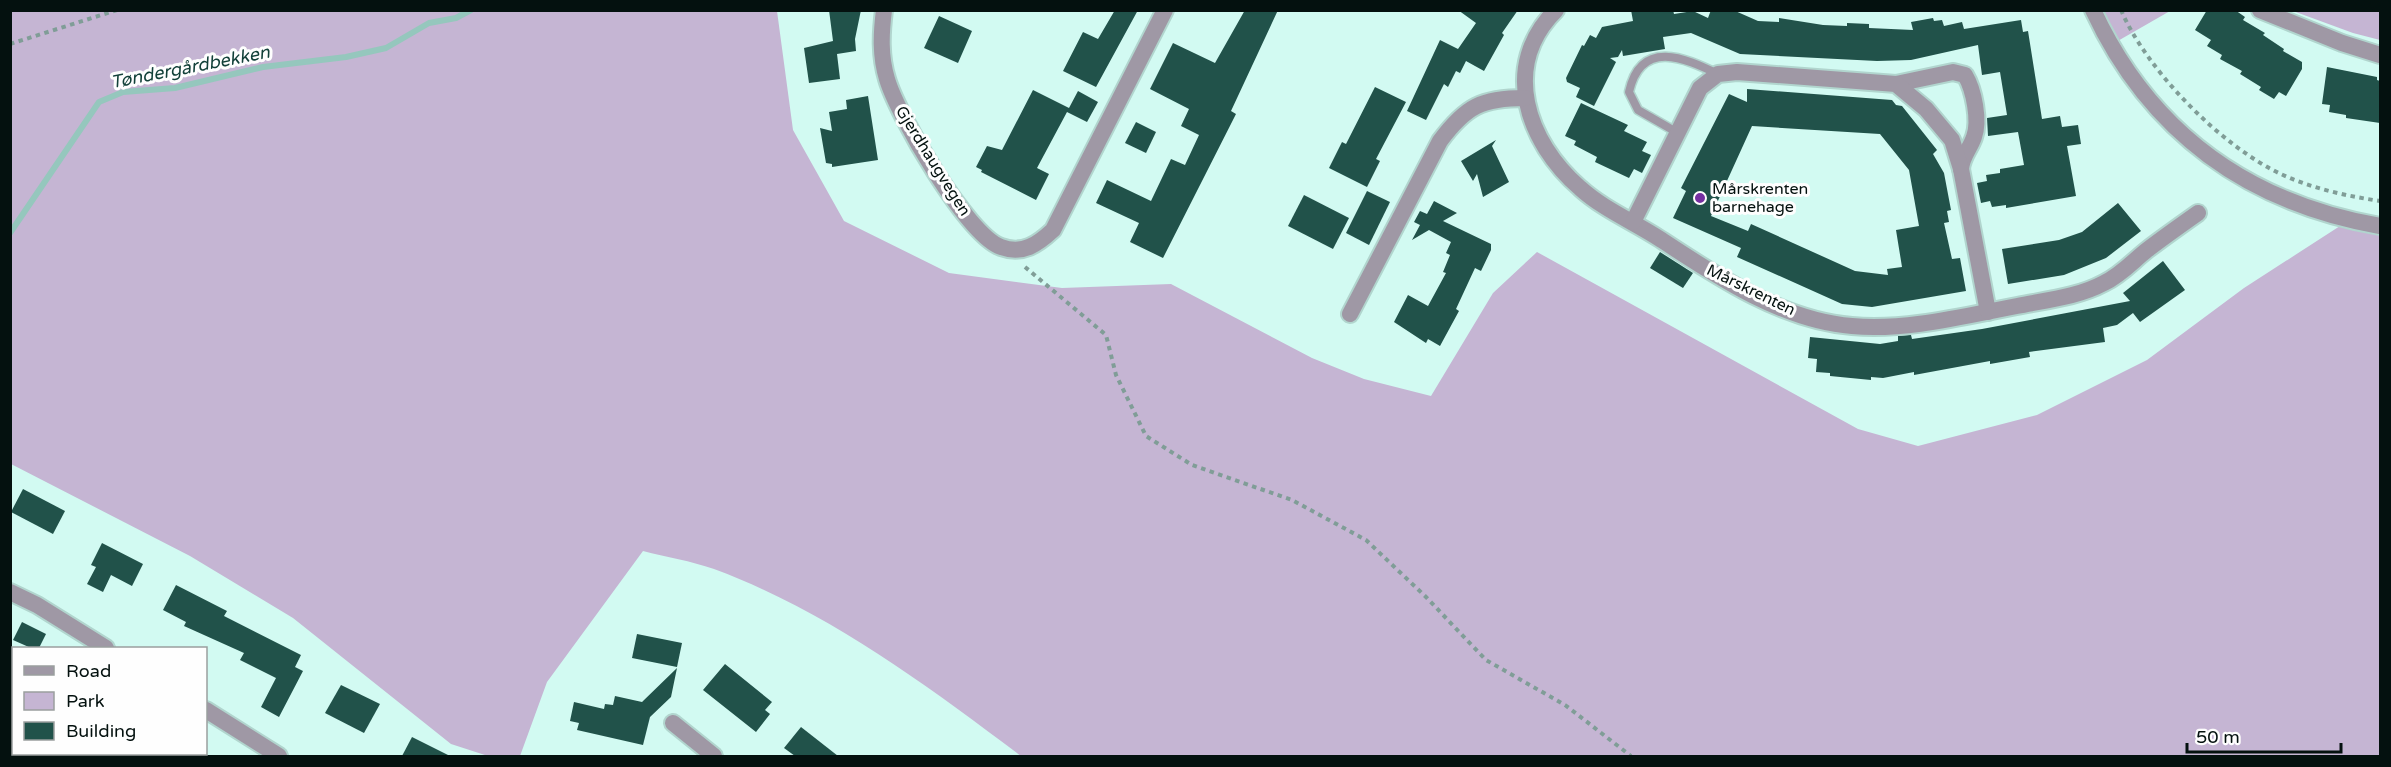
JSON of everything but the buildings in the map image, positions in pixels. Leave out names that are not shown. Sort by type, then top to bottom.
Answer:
[{"type":"street","name":"Gjerdhaugvegen","points":[[884,10],[881,52],[886,77],[909,127],[973,224],[1002,248]]},
{"type":"street","points":[[1002,248],[1026,249],[1041,241],[1053,230],[1165,10]]},
{"type":"street","name":"Mårskrenten","points":[[1556,10],[1537,35],[1525,74],[1525,98],[1532,123],[1543,146],[1559,167],[1580,189],[1702,267],[1788,311],[1848,326],[1886,327],[1988,312],[2093,289],[2121,273],[2198,213]]},
{"type":"street","points":[[2093,10],[2115,52],[2138,86],[2188,140],[2236,176],[2288,202],[2338,219],[2380,226]]},
{"type":"street","points":[[2260,10],[2342,43],[2380,55]]},
{"type":"street","points":[[1633,222],[1700,88],[1718,74],[1737,72],[1896,84],[1953,72],[1965,75],[1970,87],[1976,130],[1963,158],[1961,169]]},
{"type":"street","points":[[1896,84],[1926,109],[1952,140],[1961,169],[1988,312]]},
{"type":"street","points":[[1350,314],[1440,141],[1457,118],[1478,104],[1498,98],[1525,98]]},
{"type":"street","points":[[10,592],[37,605],[104,647]]},
{"type":"street","points":[[207,711],[279,756]]},
{"type":"street","points":[[673,723],[714,756]]},
{"type":"lane","points":[[1678,133],[1638,110],[1629,92],[1638,72],[1655,58],[1668,56],[1683,58],[1718,74]]},
{"type":"path","points":[[10,45],[117,10]]},
{"type":"path","points":[[2121,10],[2154,65],[2189,106],[2234,144],[2282,174],[2343,195],[2380,201]]},
{"type":"path","points":[[1002,248],[1106,335],[1116,375],[1146,436],[1192,465],[1292,500],[1366,540],[1486,660],[1565,705],[1631,756]]},
{"type":"green space","points":[[10,11],[777,11],[793,130],[844,221],[949,273],[1062,288],[1171,284],[1312,358],[1364,379],[1431,396],[1493,293],[1537,252],[1858,429],[1918,446],[2037,415],[2147,360],[2244,288],[2340,226],[2380,231],[2380,756],[1021,756],[874,651],[796,606],[714,569],[643,551],[547,682],[520,756],[488,756],[451,744],[293,618],[190,556],[11,464]]},
{"type":"green space","points":[[2101,11],[2170,11],[2116,42]]},
{"type":"green space","points":[[2293,11],[2380,11],[2380,40],[2353,33]]},
{"type":"waterway","name":"Tøndergårdbekken","points":[[10,233],[99,102],[123,92],[175,88],[263,67],[346,57],[386,48],[429,23],[456,18],[471,10]]},
{"type":"place","name":"Mårskrenten barnehage","points":[[1700,198]]}]
